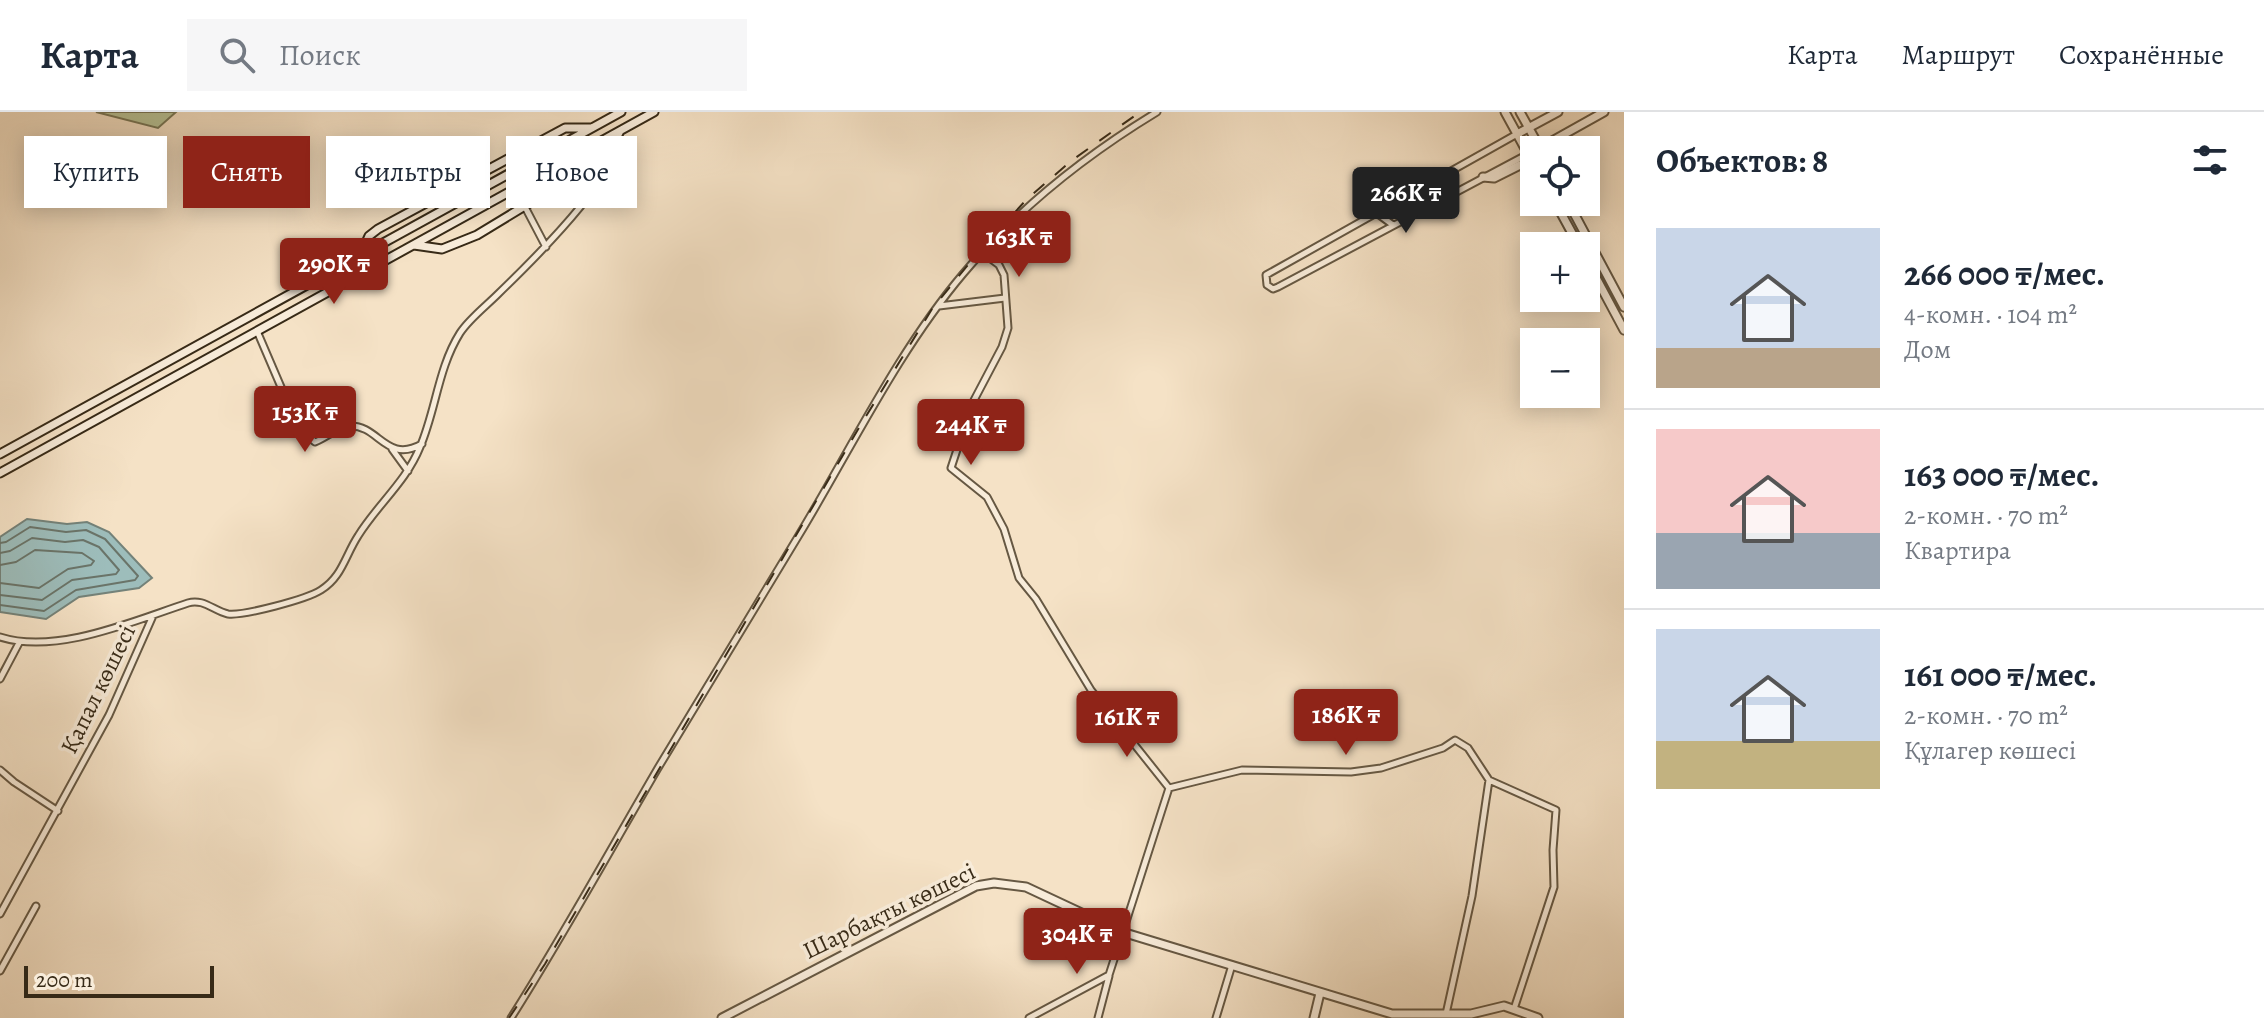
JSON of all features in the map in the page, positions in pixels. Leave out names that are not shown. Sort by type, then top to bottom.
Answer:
[{"type":"main road","points":[[0,454],[621,112]]},
{"type":"main road","points":[[0,473],[654,112]]},
{"type":"main road","points":[[1505,112],[1520,137]]},
{"type":"main road","points":[[1520,112],[1531,136]]},
{"type":"main road","points":[[1517,134],[1558,112]]},
{"type":"main road","points":[[1562,136],[1604,112]]},
{"type":"main road","points":[[361,254],[369,236],[378,229],[458,185],[565,128],[591,128]]},
{"type":"main road","points":[[617,136],[620,131]]},
{"type":"main road","points":[[1483,177],[1494,178],[1520,165]]},
{"type":"main road","points":[[414,245],[442,249],[477,235],[523,208]]},
{"type":"main road","points":[[1576,216],[1624,307]]},
{"type":"main road","points":[[1600,285],[1624,330]]},
{"type":"main road","name":"Шарбақты көшесі","points":[[722,1018],[976,886],[994,883],[1026,887],[1122,932],[1392,1014],[1471,1014],[1504,1006],[1538,1018]]},
{"type":"main road","points":[[1314,1018],[1320,993]]},
{"type":"street","points":[[511,1018],[551,956],[658,769],[938,306],[1012,223],[1097,152],[1157,112]]},
{"type":"street","points":[[1517,134],[1266,275],[1267,285],[1273,289],[1278,287],[1520,159]]},
{"type":"street","points":[[526,208],[546,247]]},
{"type":"street","points":[[153,617],[190,602],[204,603],[229,614],[290,602],[319,592],[336,579],[361,531],[399,486],[422,444],[438,382],[460,332],[546,247],[579,208]]},
{"type":"street","points":[[1378,214],[1394,225]]},
{"type":"street","points":[[983,253],[999,265],[1004,275],[1007,334],[972,404],[951,468],[987,497],[1004,529],[1019,578],[1036,599],[1091,690],[1169,788]]},
{"type":"street","points":[[938,306],[1005,298]]},
{"type":"street","points":[[257,331],[299,429],[307,438],[315,442],[346,426],[359,427],[392,448],[408,471]]},
{"type":"street","points":[[392,448],[411,450],[422,444]]},
{"type":"street","name":"Қапал көшесі","points":[[0,637],[19,643],[81,637],[153,617]]},
{"type":"street","name":"Қапал көшесі","points":[[0,914],[109,715],[153,617]]},
{"type":"street","points":[[0,679],[19,643]]},
{"type":"street","points":[[1169,788],[1242,770],[1351,772],[1381,768],[1443,748],[1455,740],[1468,748],[1489,780],[1556,810],[1554,887],[1514,1010]]},
{"type":"street","points":[[0,770],[58,811]]},
{"type":"street","points":[[1446,1014],[1472,896],[1489,780]]},
{"type":"street","points":[[1098,1018],[1122,932],[1169,788]]},
{"type":"street","points":[[0,971],[3,958],[36,906]]},
{"type":"street","points":[[1216,1018],[1233,964]]},
{"type":"street","points":[[1029,1018],[1109,975]]},
{"type":"green space","points":[[96,112],[176,112],[158,128]]},
{"type":"water","points":[[27,519],[67,524],[87,522],[109,532],[152,578],[139,588],[79,597],[46,619],[0,612],[0,537]]},
{"type":"railway","points":[[509,1018],[545,964],[860,426],[932,309],[1027,199],[1071,161],[1140,112]]}]
